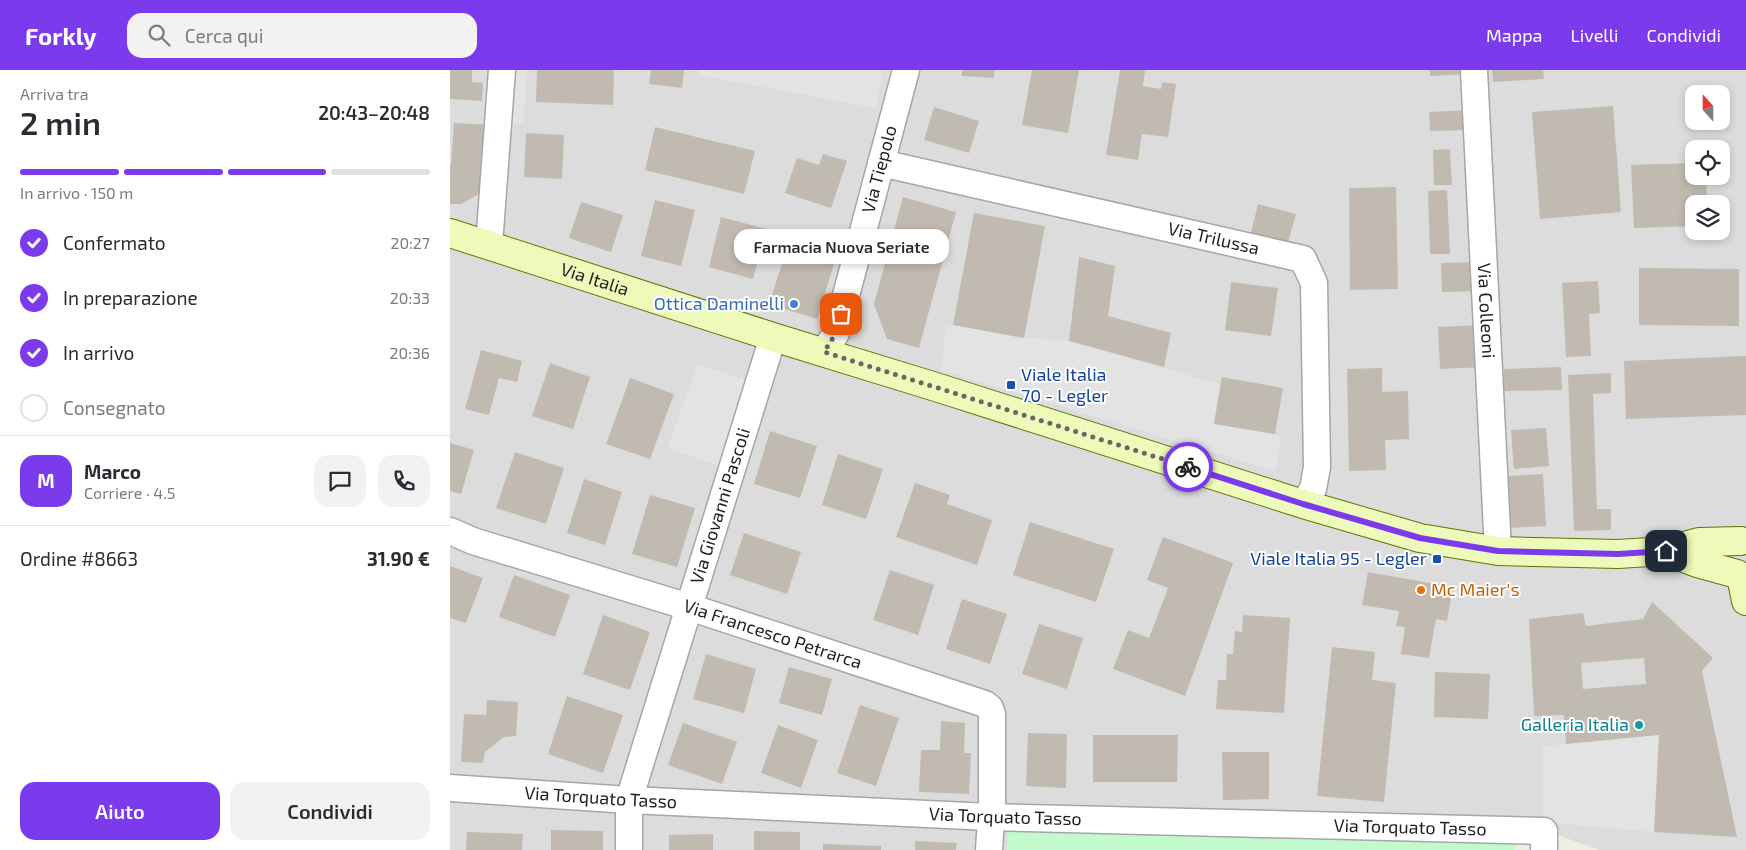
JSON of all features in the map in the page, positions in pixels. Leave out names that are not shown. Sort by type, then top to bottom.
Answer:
[{"type":"main road","name":"Via Italia","points":[[450,233],[773,338],[824,352],[1303,504],[1420,538],[1498,551],[1618,554],[1666,551]]},
{"type":"main road","points":[[1666,551],[1699,542],[1743,538]]},
{"type":"main road","points":[[1743,538],[1735,550],[1734,559],[1743,585]]},
{"type":"main road","points":[[1666,551],[1697,563],[1743,585]]},
{"type":"street","points":[[489,246],[502,70]]},
{"type":"street","name":"Via Tiepolo","points":[[824,352],[836,333],[906,70]]},
{"type":"street","name":"Via Colleoni","points":[[1474,70],[1498,551]]},
{"type":"street","name":"Via Trilussa","points":[[881,162],[1303,259],[1314,283],[1317,467],[1313,489],[1303,504]]},
{"type":"street","name":"Via Giovanni Pascoli","points":[[628,850],[629,800],[773,338]]},
{"type":"street","name":"Via Francesco Petrarca","points":[[450,531],[473,541],[689,607],[986,704],[992,714],[989,850]]},
{"type":"street","name":"Via Torquato Tasso","points":[[450,788],[629,800],[990,816],[1544,832],[1544,850]]},
{"type":"shaded area","points":[[450,70],[1746,70],[1746,850],[1599,850],[1519,821],[1007,850],[450,850]]},
{"type":"shaded area","points":[[510,70],[526,70],[524,122],[509,128]]},
{"type":"shaded area","points":[[699,70],[883,70],[876,108],[699,75]]},
{"type":"shaded area","points":[[953,325],[1024,338],[1069,341],[1220,384],[1213,423],[1281,436],[1275,471],[941,370],[946,328]]},
{"type":"shaded area","points":[[697,364],[749,381],[719,466],[668,448]]},
{"type":"shaded area","points":[[1659,735],[1654,832],[1543,822],[1543,746]]},
{"type":"green space","points":[[1007,824],[1515,838],[1515,850],[1007,850]]},
{"type":"building","points":[[450,70],[472,70],[472,82],[483,83],[482,101],[450,99]]},
{"type":"building","points":[[537,70],[614,70],[613,105],[536,102]]},
{"type":"building","points":[[651,70],[684,70],[682,88],[649,84]]},
{"type":"building","points":[[962,70],[994,70],[994,78],[962,76]]},
{"type":"building","points":[[1032,70],[1079,70],[1068,133],[1022,125]]},
{"type":"building","points":[[1120,70],[1145,70],[1143,86],[1161,89],[1162,82],[1176,84],[1168,137],[1142,134],[1138,160],[1106,155]]},
{"type":"building","points":[[1430,70],[1467,70],[1468,74],[1430,76]]},
{"type":"building","points":[[1492,70],[1543,70],[1544,79],[1493,82]]},
{"type":"building","points":[[1613,106],[1621,212],[1540,219],[1532,112]]},
{"type":"building","points":[[934,107],[979,121],[969,153],[924,140]]},
{"type":"building","points":[[1471,110],[1472,130],[1430,131],[1429,112]]},
{"type":"building","points":[[454,123],[491,125],[488,189],[461,204],[450,204],[450,165]]},
{"type":"building","points":[[655,127],[755,151],[744,194],[645,170]]},
{"type":"building","points":[[526,133],[564,135],[562,179],[524,177]]},
{"type":"building","points":[[1450,149],[1452,185],[1434,185],[1433,150]]},
{"type":"building","points":[[823,154],[847,161],[831,208],[785,193],[797,158],[819,165]]},
{"type":"building","points":[[1685,163],[1685,185],[1706,185],[1707,195],[1685,195],[1685,226],[1634,228],[1631,165]]},
{"type":"building","points":[[1396,187],[1398,289],[1350,290],[1349,188]]},
{"type":"building","points":[[1447,190],[1450,254],[1430,254],[1428,191]]},
{"type":"building","points":[[903,197],[956,212],[919,348],[887,339],[874,304]]},
{"type":"building","points":[[655,200],[695,210],[681,266],[641,256]]},
{"type":"building","points":[[581,202],[623,215],[611,252],[569,238]]},
{"type":"building","points":[[1258,204],[1296,214],[1288,242],[1251,233]]},
{"type":"building","points":[[974,213],[1045,226],[1024,338],[953,325]]},
{"type":"building","points":[[721,217],[766,229],[753,279],[709,267]]},
{"type":"building","points":[[791,236],[838,251],[817,319],[769,304]]},
{"type":"building","points":[[1079,257],[1115,266],[1108,316],[1171,333],[1164,367],[1069,341]]},
{"type":"building","points":[[1479,262],[1480,291],[1442,292],[1441,263]]},
{"type":"building","points":[[1639,268],[1739,269],[1739,326],[1639,325]]},
{"type":"building","points":[[1598,281],[1600,313],[1589,314],[1591,356],[1566,357],[1562,283]]},
{"type":"building","points":[[1231,282],[1278,288],[1271,336],[1225,330]]},
{"type":"building","points":[[1482,325],[1484,367],[1440,369],[1438,327]]},
{"type":"building","points":[[481,350],[522,361],[517,382],[499,378],[489,415],[465,409]]},
{"type":"building","points":[[1746,356],[1746,415],[1626,419],[1624,361]]},
{"type":"building","points":[[550,363],[590,377],[573,429],[532,416]]},
{"type":"building","points":[[1561,367],[1562,390],[1504,391],[1504,369]]},
{"type":"building","points":[[1382,368],[1382,392],[1408,391],[1409,439],[1385,440],[1386,470],[1349,471],[1347,369]]},
{"type":"building","points":[[1611,373],[1611,393],[1593,394],[1597,509],[1611,509],[1611,530],[1574,531],[1568,375]]},
{"type":"building","points":[[1222,377],[1283,388],[1275,434],[1214,424]]},
{"type":"building","points":[[630,378],[674,394],[650,459],[606,444]]},
{"type":"building","points":[[1546,428],[1549,466],[1514,469],[1511,430]]},
{"type":"building","points":[[770,431],[817,446],[800,498],[754,484]]},
{"type":"building","points":[[450,443],[474,450],[461,494],[450,491]]},
{"type":"building","points":[[515,452],[564,468],[546,524],[496,508]]},
{"type":"building","points":[[838,454],[883,469],[866,519],[822,505]]},
{"type":"building","points":[[1543,474],[1546,526],[1509,528],[1506,476]]},
{"type":"building","points":[[584,479],[622,492],[605,545],[567,533]]},
{"type":"building","points":[[915,483],[950,495],[947,504],[992,520],[977,565],[896,537]]},
{"type":"building","points":[[650,495],[695,508],[677,567],[632,554]]},
{"type":"building","points":[[1030,522],[1114,549],[1096,602],[1013,575]]},
{"type":"building","points":[[744,533],[801,552],[787,594],[730,575]]},
{"type":"building","points":[[1163,537],[1233,563],[1185,696],[1113,669],[1128,630],[1149,638],[1168,588],[1147,580]]},
{"type":"building","points":[[450,566],[483,578],[466,623],[450,618]]},
{"type":"building","points":[[890,570],[934,585],[918,635],[873,620]]},
{"type":"building","points":[[1368,572],[1453,587],[1447,621],[1436,619],[1429,658],[1401,654],[1405,627],[1396,626],[1399,611],[1362,605]]},
{"type":"building","points":[[514,575],[570,595],[555,637],[499,617]]},
{"type":"building","points":[[962,599],[1007,614],[990,664],[946,649]]},
{"type":"building","name":"Galleria Italia","points":[[1652,602],[1713,658],[1702,671],[1737,837],[1654,832],[1659,735],[1566,744],[1564,715],[1534,716],[1529,619],[1583,613],[1586,626],[1643,619]],"holes":[[[1644,658],[1646,684],[1583,689],[1581,663]]]},
{"type":"building","points":[[603,615],[650,632],[630,690],[583,674]]},
{"type":"building","points":[[1243,615],[1290,618],[1284,713],[1216,709],[1218,680],[1226,680],[1227,654],[1233,654],[1235,631],[1242,632]]},
{"type":"building","points":[[1039,624],[1083,638],[1067,689],[1022,674]]},
{"type":"building","points":[[1332,647],[1375,652],[1372,680],[1396,683],[1384,802],[1317,796]]},
{"type":"building","points":[[706,654],[756,669],[744,713],[693,699]]},
{"type":"building","points":[[789,667],[832,679],[822,715],[779,703]]},
{"type":"building","points":[[1435,672],[1490,674],[1488,719],[1434,717]]},
{"type":"building","points":[[567,696],[623,715],[603,773],[548,754]]},
{"type":"building","points":[[487,700],[518,702],[516,736],[504,737],[485,752],[483,763],[461,762],[464,714],[486,715]]},
{"type":"building","points":[[860,705],[899,718],[876,786],[837,773]]},
{"type":"building","points":[[941,721],[965,723],[964,753],[971,753],[969,794],[919,792],[921,750],[940,750]]},
{"type":"building","points":[[683,723],[737,742],[722,784],[668,765]]},
{"type":"building","points":[[778,725],[818,740],[801,788],[761,773]]},
{"type":"building","points":[[1028,733],[1067,734],[1066,788],[1026,786]]},
{"type":"building","points":[[1093,735],[1178,735],[1177,782],[1093,782]]},
{"type":"building","points":[[1222,752],[1269,752],[1269,799],[1223,800]]},
{"type":"building","points":[[551,830],[603,831],[603,850],[551,850]]},
{"type":"building","points":[[754,831],[800,832],[800,850],[754,850]]},
{"type":"building","points":[[467,832],[523,834],[522,850],[466,850]]},
{"type":"building","points":[[713,834],[713,850],[669,850],[669,835]]},
{"type":"building","points":[[915,841],[957,843],[956,850],[915,850]]},
{"type":"building","points":[[823,844],[881,846],[881,850],[823,850]]},
{"type":"way so far","points":[[841,314],[836,333],[824,352],[1188,467]]},
{"type":"place","name":"Ottica Daminelli","points":[[794,304]]},
{"type":"place","name":"Farmacia Nuova Seriate","points":[[841,314]]},
{"type":"place","name":"Viale Italia 70 - Legler","points":[[1011,385]]},
{"type":"place","name":"Viale Italia 95 - Legler","points":[[1437,559]]},
{"type":"place","name":"Mc Maier's","points":[[1421,590]]},
{"type":"place","name":"Galleria Italia","points":[[1639,725]]},
{"type":"route","points":[[1188,467],[1303,504],[1420,538],[1498,551],[1618,554],[1666,551]]}]
